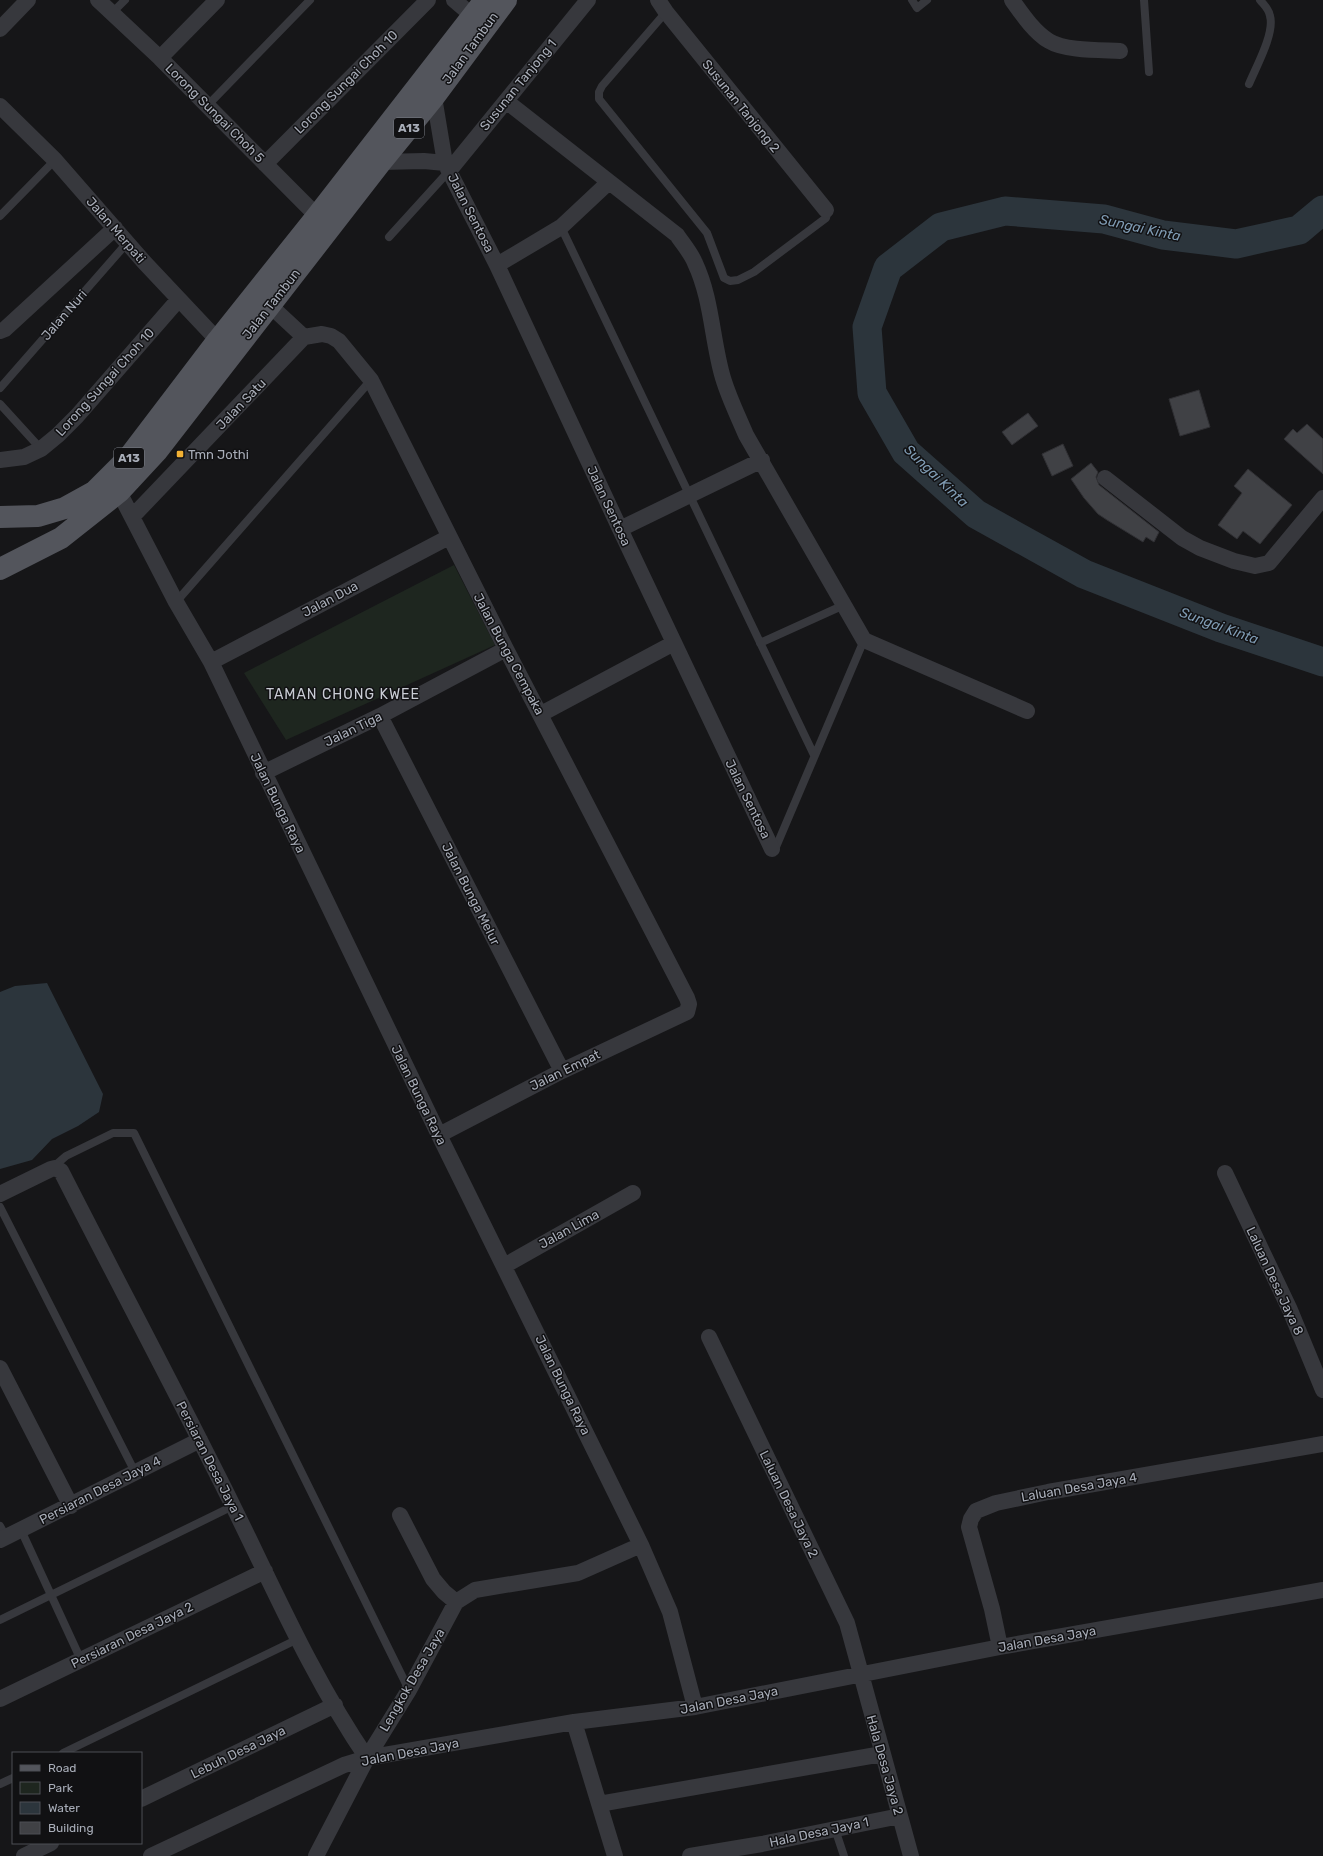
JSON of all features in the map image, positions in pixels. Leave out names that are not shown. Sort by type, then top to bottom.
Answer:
[{"type":"main road","name":"Jalan Tambun","points":[[0,517],[38,516],[66,508],[94,492],[129,457],[225,347],[324,222],[481,14],[506,0]]},
{"type":"main road","name":"Jalan Tambun","points":[[324,222],[381,162],[434,97],[481,14]]},
{"type":"main road","name":"Jalan Tambun","points":[[0,569],[61,538],[119,492],[157,451],[225,347]]},
{"type":"street","points":[[0,29],[28,0]]},
{"type":"street","name":"Lorong Sungai Choh 5","points":[[98,0],[160,58],[324,222]]},
{"type":"street","points":[[160,58],[217,0]]},
{"type":"street","name":"Lorong Sungai Choh 10","points":[[265,164],[428,0]]},
{"type":"street","points":[[454,0],[481,14]]},
{"type":"street","name":"Susunan Tanjong 1","points":[[447,167],[506,101],[588,0]]},
{"type":"street","points":[[1012,0],[1026,18],[1050,42],[1077,48],[1120,51]]},
{"type":"street","name":"Susunan Tanjong 2","points":[[662,6],[826,210]]},
{"type":"street","name":"Jalan Sentosa","points":[[434,97],[447,167],[497,265],[772,850]]},
{"type":"street","points":[[506,101],[677,235],[695,263],[704,287],[723,378],[734,408],[864,640],[1027,711]]},
{"type":"street","name":"Jalan Merpati","points":[[0,106],[55,160],[127,243],[225,347]]},
{"type":"street","points":[[381,162],[424,161],[447,167]]},
{"type":"street","points":[[497,265],[561,227],[609,182]]},
{"type":"street","name":"Jalan Nuri","points":[[0,330],[4,329],[115,228]]},
{"type":"street","name":"Lorong Sungai Choh 10","points":[[0,460],[24,457],[41,449],[58,436],[179,299]]},
{"type":"street","points":[[263,299],[304,337]]},
{"type":"street","name":"Jalan Bunga Cempaka","points":[[304,337],[322,334],[331,336],[339,341],[371,380],[506,649],[541,714],[689,1004]]},
{"type":"street","name":"Jalan Satu","points":[[132,517],[304,337]]},
{"type":"street","points":[[620,529],[762,460]]},
{"type":"street","points":[[1105,478],[1182,538],[1200,548],[1234,561],[1255,566],[1269,563],[1323,498]]},
{"type":"street","name":"Jalan Bunga Raya","points":[[119,492],[176,602],[211,662],[438,1135],[504,1266],[640,1545],[670,1612],[695,1707]]},
{"type":"street","name":"Jalan Dua","points":[[211,662],[449,537]]},
{"type":"street","points":[[541,714],[674,643]]},
{"type":"street","name":"Jalan Tiga","points":[[263,772],[380,716],[506,649]]},
{"type":"street","name":"Jalan Bunga Melur","points":[[380,716],[562,1071]]},
{"type":"street","name":"Jalan Empat","points":[[438,1135],[562,1071],[687,1012],[689,1004]]},
{"type":"street","name":"Persiaran Desa Jaya 1","points":[[51,1169],[55,1168],[61,1172],[200,1440],[298,1639],[353,1738],[367,1758]]},
{"type":"street","points":[[0,1194],[51,1169]]},
{"type":"street","name":"Laluan Desa Jaya 8","points":[[1225,1173],[1290,1310],[1323,1390]]},
{"type":"street","name":"Jalan Lima","points":[[504,1266],[634,1193]]},
{"type":"street","name":"Laluan Desa Jaya 2","points":[[709,1337],[846,1623],[859,1674]]},
{"type":"street","points":[[0,1368],[71,1506]]},
{"type":"street","name":"Persiaran Desa Jaya 4","points":[[2,1535],[21,1530],[200,1440]]},
{"type":"street","name":"Laluan Desa Jaya 4","points":[[1000,1647],[992,1610],[969,1527],[971,1519],[976,1511],[996,1503],[1048,1492],[1322,1442]]},
{"type":"street","points":[[400,1515],[433,1579],[444,1592],[456,1602]]},
{"type":"street","name":"Lengkok Desa Jaya","points":[[316,1856],[367,1758],[408,1690],[456,1602],[475,1590],[578,1573],[640,1545]]},
{"type":"street","name":"Persiaran Desa Jaya 2","points":[[0,1700],[265,1571]]},
{"type":"street","name":"Jalan Desa Jaya","points":[[152,1856],[344,1765],[367,1758],[574,1722],[695,1707],[1000,1647],[1323,1590]]},
{"type":"street","name":"Hala Desa Jaya 2","points":[[859,1674],[911,1856]]},
{"type":"street","name":"Lebuh Desa Jaya","points":[[142,1799],[335,1705]]},
{"type":"street","points":[[574,1722],[615,1856]]},
{"type":"street","points":[[599,1804],[882,1754]]},
{"type":"street","name":"Hala Desa Jaya 1","points":[[690,1856],[764,1850],[835,1829],[900,1816]]},
{"type":"street","points":[[24,1856],[49,1844]]},
{"type":"lane","points":[[112,13],[125,0]]},
{"type":"lane","points":[[207,106],[310,0]]},
{"type":"lane","points":[[912,0],[917,8],[926,0]]},
{"type":"lane","points":[[1144,0],[1149,72]]},
{"type":"lane","points":[[1249,84],[1270,30],[1270,16],[1268,9],[1260,0]]},
{"type":"lane","points":[[662,6],[602,86],[599,92],[599,100],[707,233],[724,278],[730,281],[738,280],[754,272],[826,218],[826,210]]},
{"type":"lane","points":[[0,216],[55,160]]},
{"type":"lane","points":[[389,237],[447,167]]},
{"type":"lane","points":[[561,227],[814,755]]},
{"type":"lane","name":"Jalan Nuri","points":[[0,388],[127,243]]},
{"type":"lane","points":[[176,602],[371,380]]},
{"type":"lane","points":[[0,404],[41,449]]},
{"type":"lane","points":[[760,643],[844,605]]},
{"type":"lane","points":[[772,850],[776,847],[864,640]]},
{"type":"lane","points":[[51,1169],[66,1156],[113,1133],[134,1133],[408,1690]]},
{"type":"lane","points":[[0,1207],[135,1472]]},
{"type":"lane","points":[[0,1620],[233,1506]]},
{"type":"lane","points":[[21,1530],[81,1660]]},
{"type":"lane","points":[[65,1752],[298,1639]]},
{"type":"lane","points":[[0,1784],[12,1778]]},
{"type":"lane","points":[[835,1829],[844,1856]]},
{"type":"green space","points":[[454,565],[495,645],[286,740],[244,673]]},
{"type":"water","points":[[47,983],[103,1094],[99,1112],[78,1126],[52,1139],[32,1160],[0,1169],[0,992],[15,986]]},
{"type":"building","points":[[1199,390],[1210,427],[1180,436],[1169,399]]},
{"type":"building","points":[[1028,413],[1038,426],[1012,445],[1002,432]]},
{"type":"building","points":[[1307,424],[1323,439],[1323,474],[1284,439],[1293,429],[1297,433]]},
{"type":"building","points":[[1063,444],[1073,466],[1052,476],[1042,454]]},
{"type":"building","points":[[1091,463],[1098,472],[1096,477],[1099,485],[1159,532],[1154,542],[1146,537],[1143,542],[1107,520],[1098,514],[1084,498],[1071,479]]},
{"type":"building","points":[[1248,469],[1292,505],[1260,544],[1243,531],[1237,539],[1218,525],[1242,493],[1234,486]]},
{"type":"waterway","name":"Sungai Kinta","points":[[1323,210],[1299,230],[1236,244],[1163,235],[1104,219],[1005,211],[941,227],[888,268],[867,327],[872,393],[906,452],[976,514],[1084,574],[1221,628],[1323,662]]},
{"type":"place","name":"Tmn Jothi","points":[[180,454]]},
{"type":"district","name":"TAMAN CHONG KWEE","points":[[343,694]]}]
